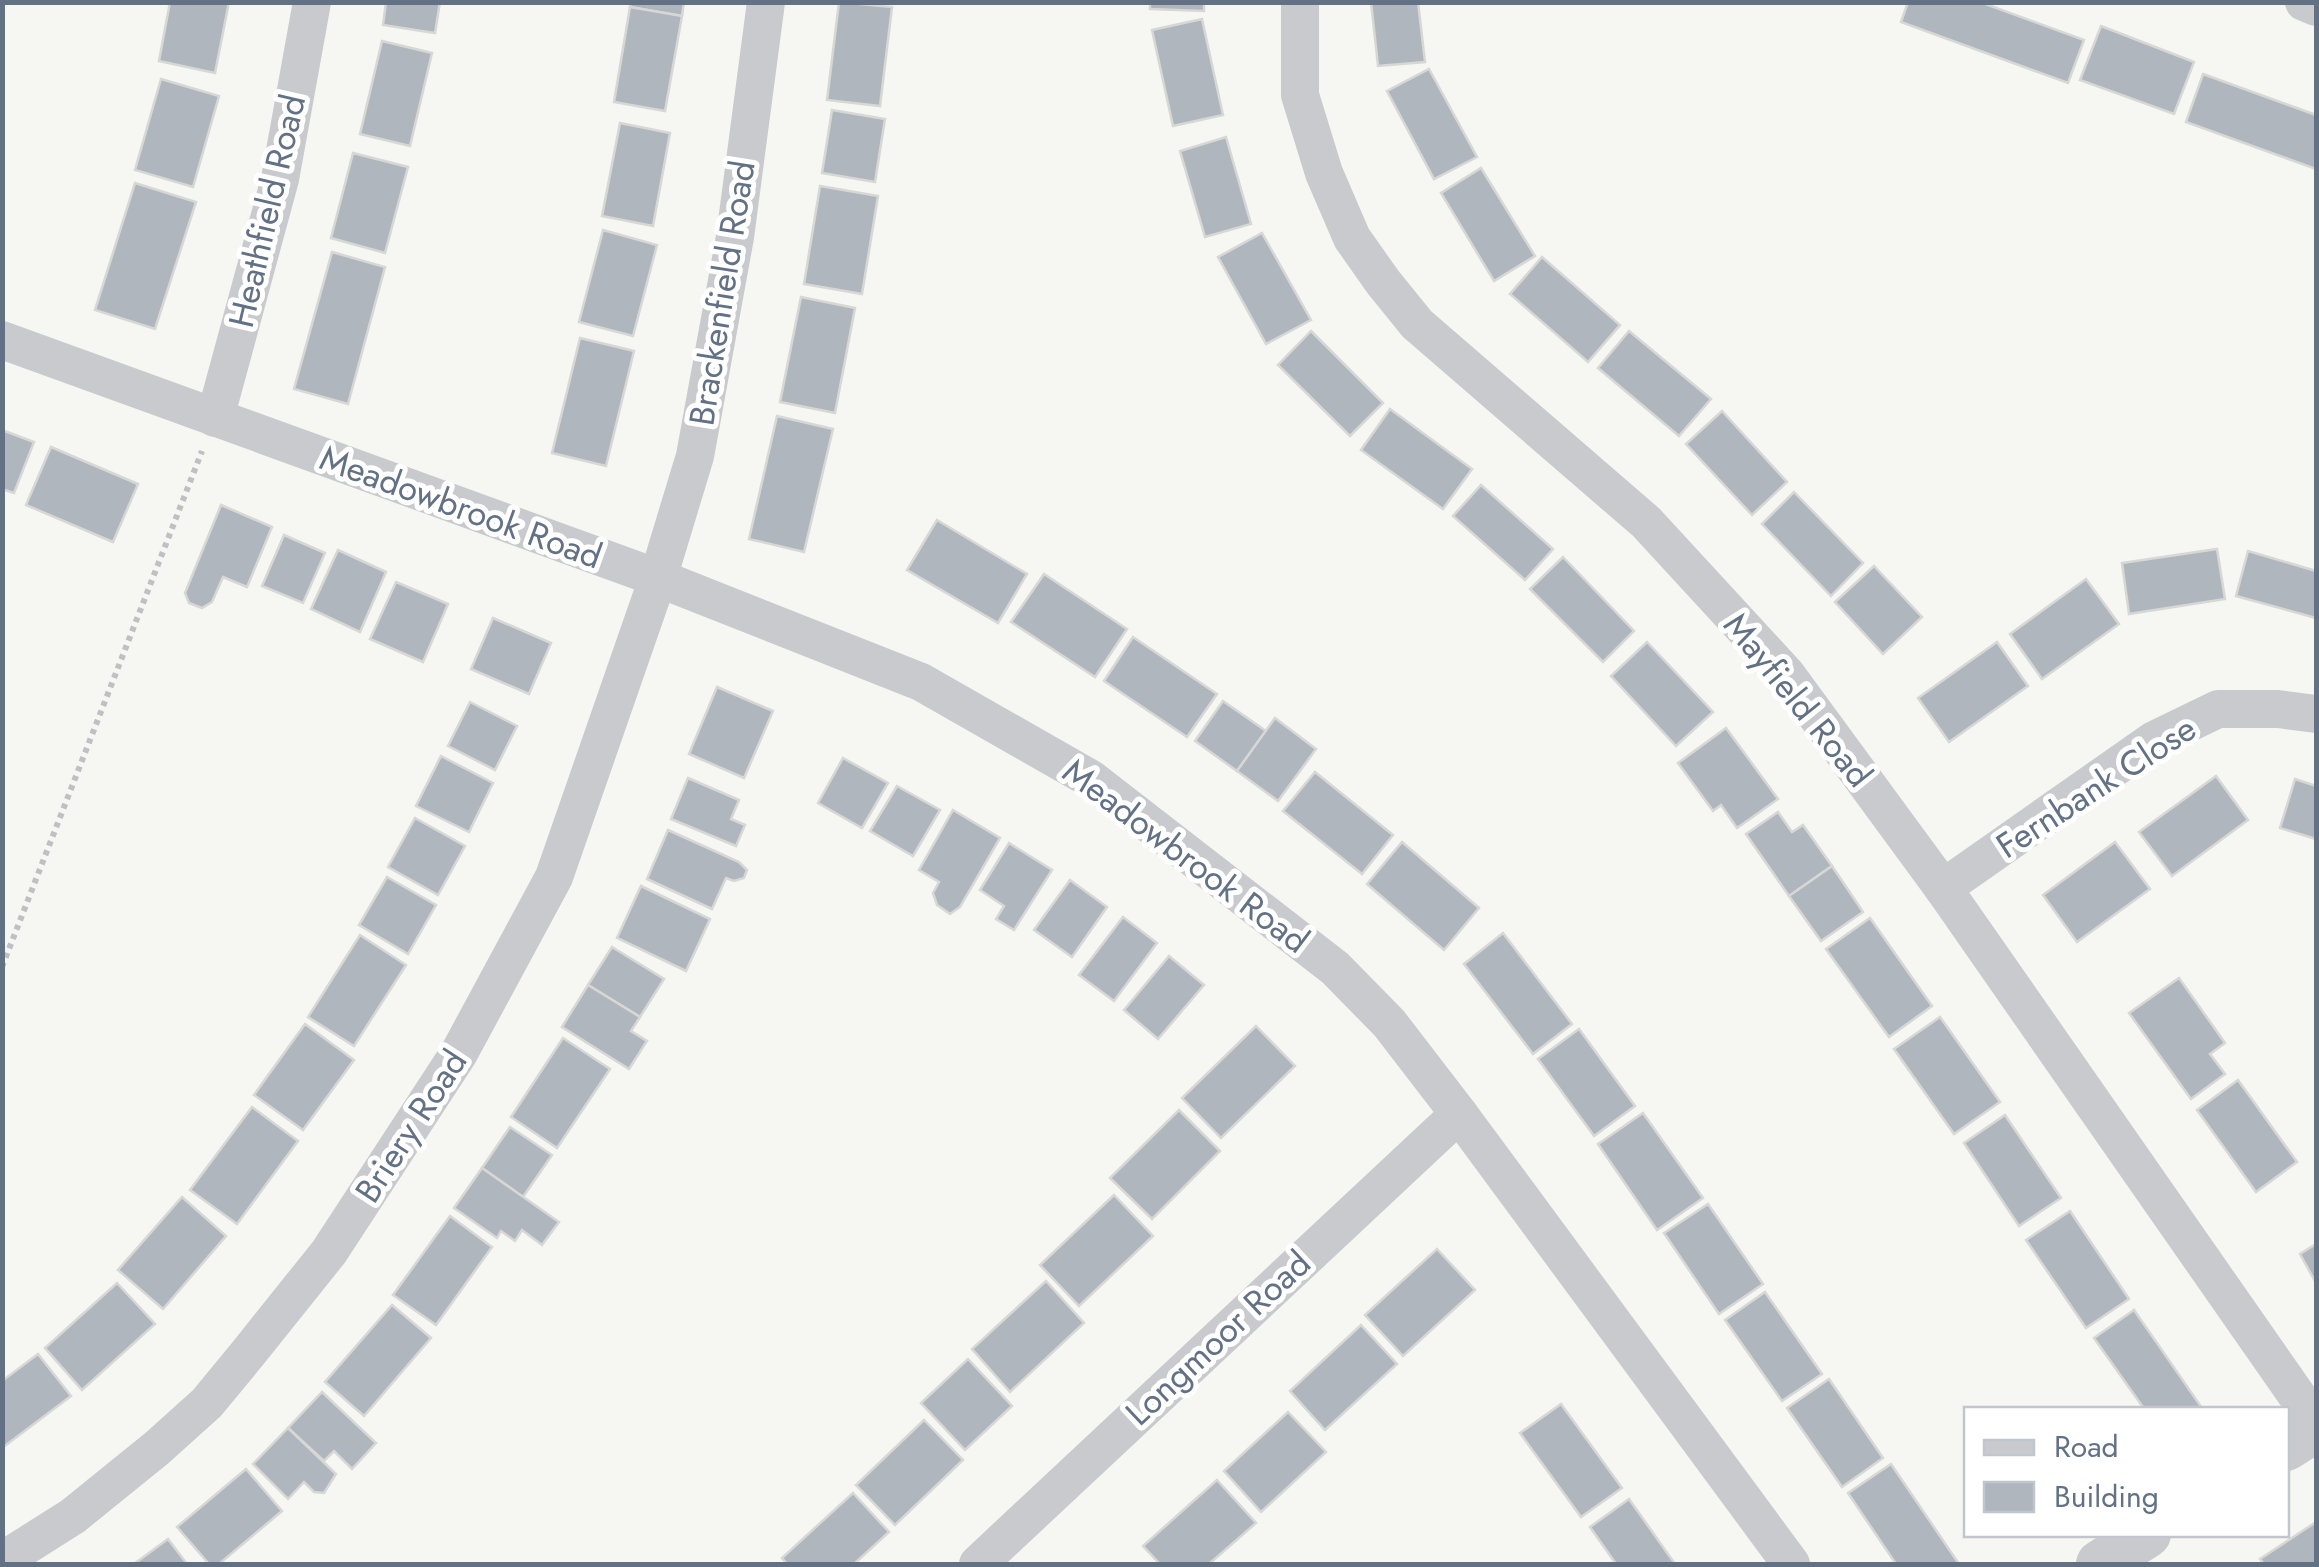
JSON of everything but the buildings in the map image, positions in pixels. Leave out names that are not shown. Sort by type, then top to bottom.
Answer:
[{"type":"street","name":"Heathfield Road","points":[[214,418],[280,179],[312,2]]},
{"type":"street","name":"Brackenfield Road","points":[[658,578],[695,456],[734,237],[766,2]]},
{"type":"street","name":"Mayfield Road","points":[[1300,2],[1300,95],[1324,173],[1352,238],[1383,282],[1417,324],[1658,536],[1786,674],[1943,888],[2316,1425]]},
{"type":"street","points":[[2304,2],[2316,6]]},
{"type":"street","name":"Meadowbrook Road","points":[[2,340],[658,578],[921,682],[1091,778],[1334,968],[1388,1024],[1459,1114],[1791,1564]]},
{"type":"street","name":"Briery Road","points":[[2,1561],[73,1516],[208,1403],[328,1252],[460,1053],[554,877],[658,578]]},
{"type":"street","name":"Fernbank Close","points":[[1943,888],[2154,740],[2218,709],[2316,714]]},
{"type":"street","name":"Longmoor Road","points":[[978,1564],[1459,1114]]},
{"type":"street","points":[[2289,1445],[2316,1425]]},
{"type":"street","points":[[2100,1564],[2142,1537]]},
{"type":"path","points":[[2,967],[214,418]]}]
